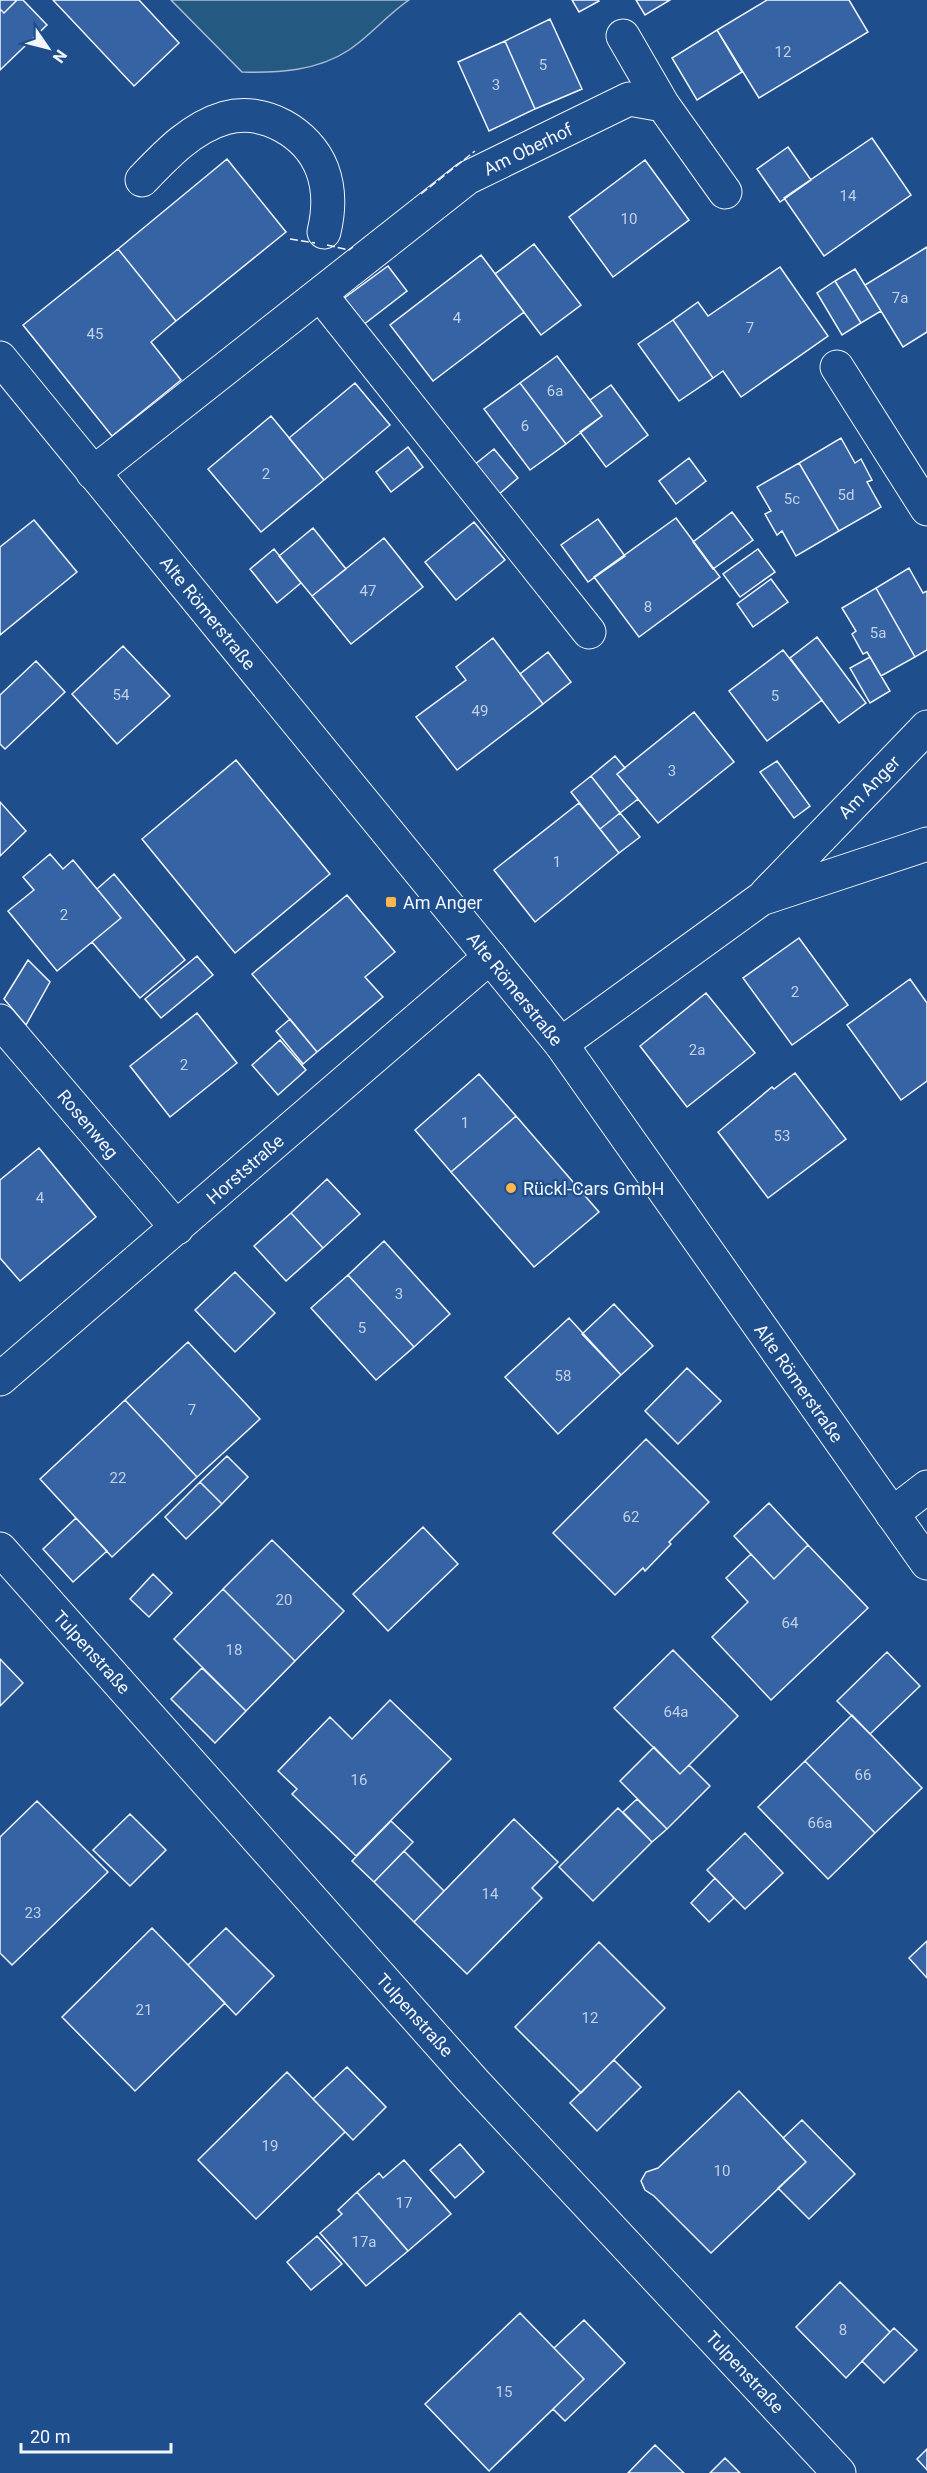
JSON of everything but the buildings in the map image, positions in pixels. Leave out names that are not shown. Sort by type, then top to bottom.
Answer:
[{"type":"street","points":[[623,36],[663,105],[725,192]]},
{"type":"street","name":"Am Oberhof","points":[[93,472],[467,178],[629,99],[663,105]]},
{"type":"street","points":[[142,180],[176,147],[200,129],[227,118],[256,116],[279,123],[308,146],[322,170],[329,207],[324,232]]},
{"type":"street","points":[[320,294],[589,632]]},
{"type":"street","name":"Alte Römerstraße","points":[[1,362],[561,1044],[927,1563]]},
{"type":"street","points":[[837,367],[927,509]]},
{"type":"street","name":"Am Anger","points":[[561,1044],[761,898],[927,727]]},
{"type":"street","name":"Am Anger","points":[[761,898],[927,844]]},
{"type":"street","name":"Horststraße","points":[[0,1379],[490,957]]},
{"type":"street","name":"Rosenweg","points":[[0,1021],[177,1228]]},
{"type":"street","points":[[892,1514],[927,1487]]},
{"type":"street","name":"Tulpenstraße","points":[[0,1549],[474,2082],[839,2473]]},
{"type":"shaded area","points":[[171,0],[409,0],[357,44],[337,57],[297,69],[242,72]]},
{"type":"fence","points":[[421,194],[475,151]]},
{"type":"fence","points":[[290,239],[315,243]]},
{"type":"fence","points":[[327,245],[349,250],[353,247]]},
{"type":"place","name":"Am Anger","points":[[391,902]]},
{"type":"place","name":"Rückl-Cars GmbH","points":[[511,1188]]}]
